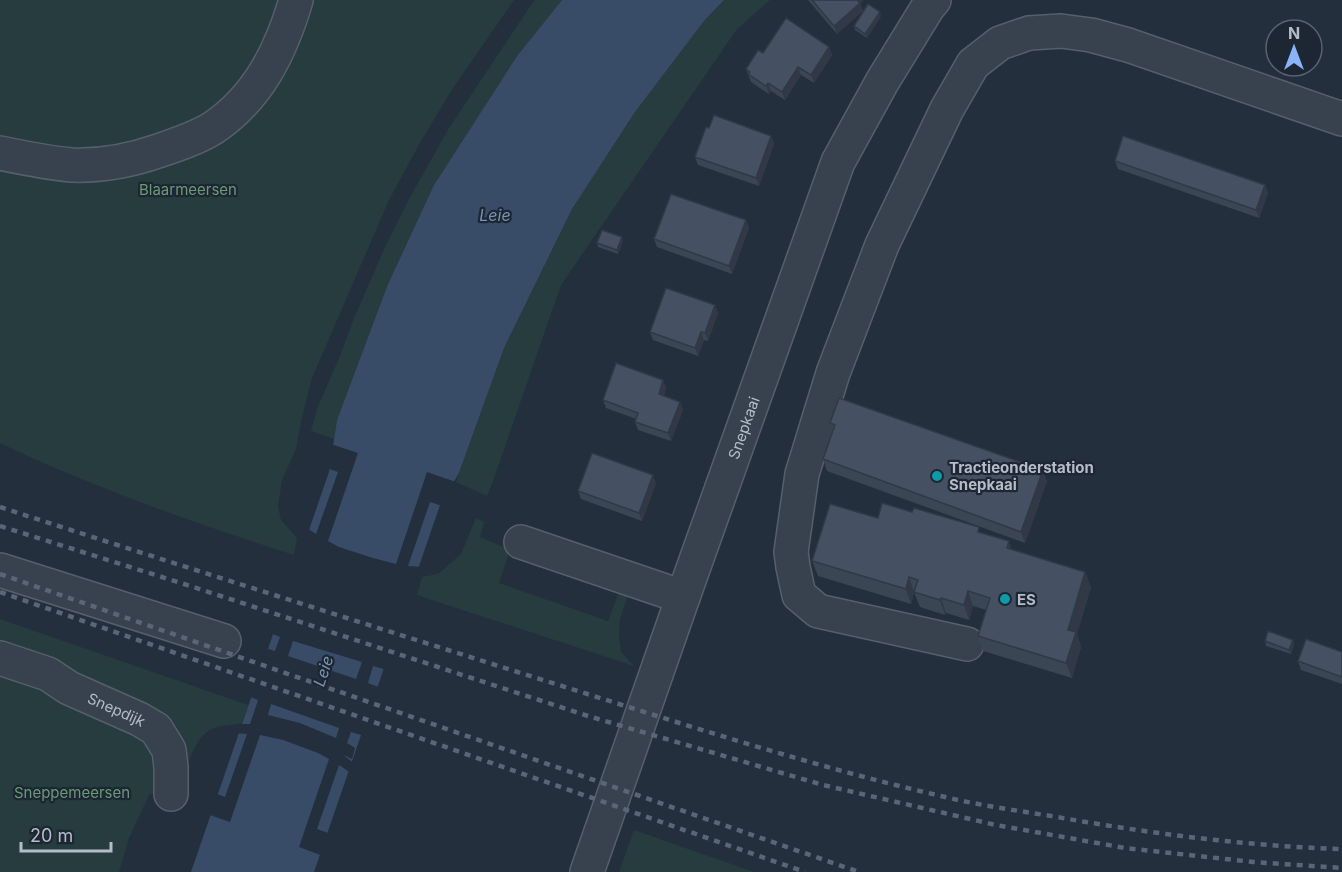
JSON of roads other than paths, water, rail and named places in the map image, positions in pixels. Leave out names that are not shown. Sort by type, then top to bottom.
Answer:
[{"type":"street","points":[[0,153],[37,161],[74,165],[113,162],[182,143],[211,129],[236,110],[256,88],[274,58],[296,0]]},
{"type":"street","name":"Snepkaai","points":[[587,872],[838,162],[882,82],[934,0]]},
{"type":"street","points":[[967,644],[818,610],[799,594],[791,552],[802,474],[833,373],[882,245],[947,109],[973,64],[1000,43],[1029,33],[1061,31],[1091,35],[1128,45],[1342,119]]},
{"type":"street","points":[[520,542],[683,597]]},
{"type":"street","points":[[0,570],[224,640]]},
{"type":"street","name":"Snepdijk","points":[[0,658],[48,674],[69,688],[156,729],[169,750],[171,794]]},
{"type":"water","name":"Leie","points":[[562,0],[724,0],[704,21],[635,112],[572,209],[504,348],[459,473],[440,505],[314,872],[191,872],[329,472],[337,420],[388,284],[434,185],[517,56]]},
{"type":"railway","points":[[0,507],[693,727],[891,784],[982,805],[1123,828],[1232,842],[1342,849]]},
{"type":"railway","points":[[0,526],[588,716],[823,785],[996,825],[1125,848],[1253,862],[1342,868]]},
{"type":"railway","points":[[0,574],[859,872]]},
{"type":"railway","points":[[0,592],[805,872]]},
{"type":"place","name":"Tractieonderstation Snepkaai","points":[[937,476]]},
{"type":"place","name":"ES","points":[[1005,599]]},
{"type":"park label","name":"Blaarmeersen","points":[[188,189]]},
{"type":"park label","name":"Sneppemeersen","points":[[72,792]]}]
